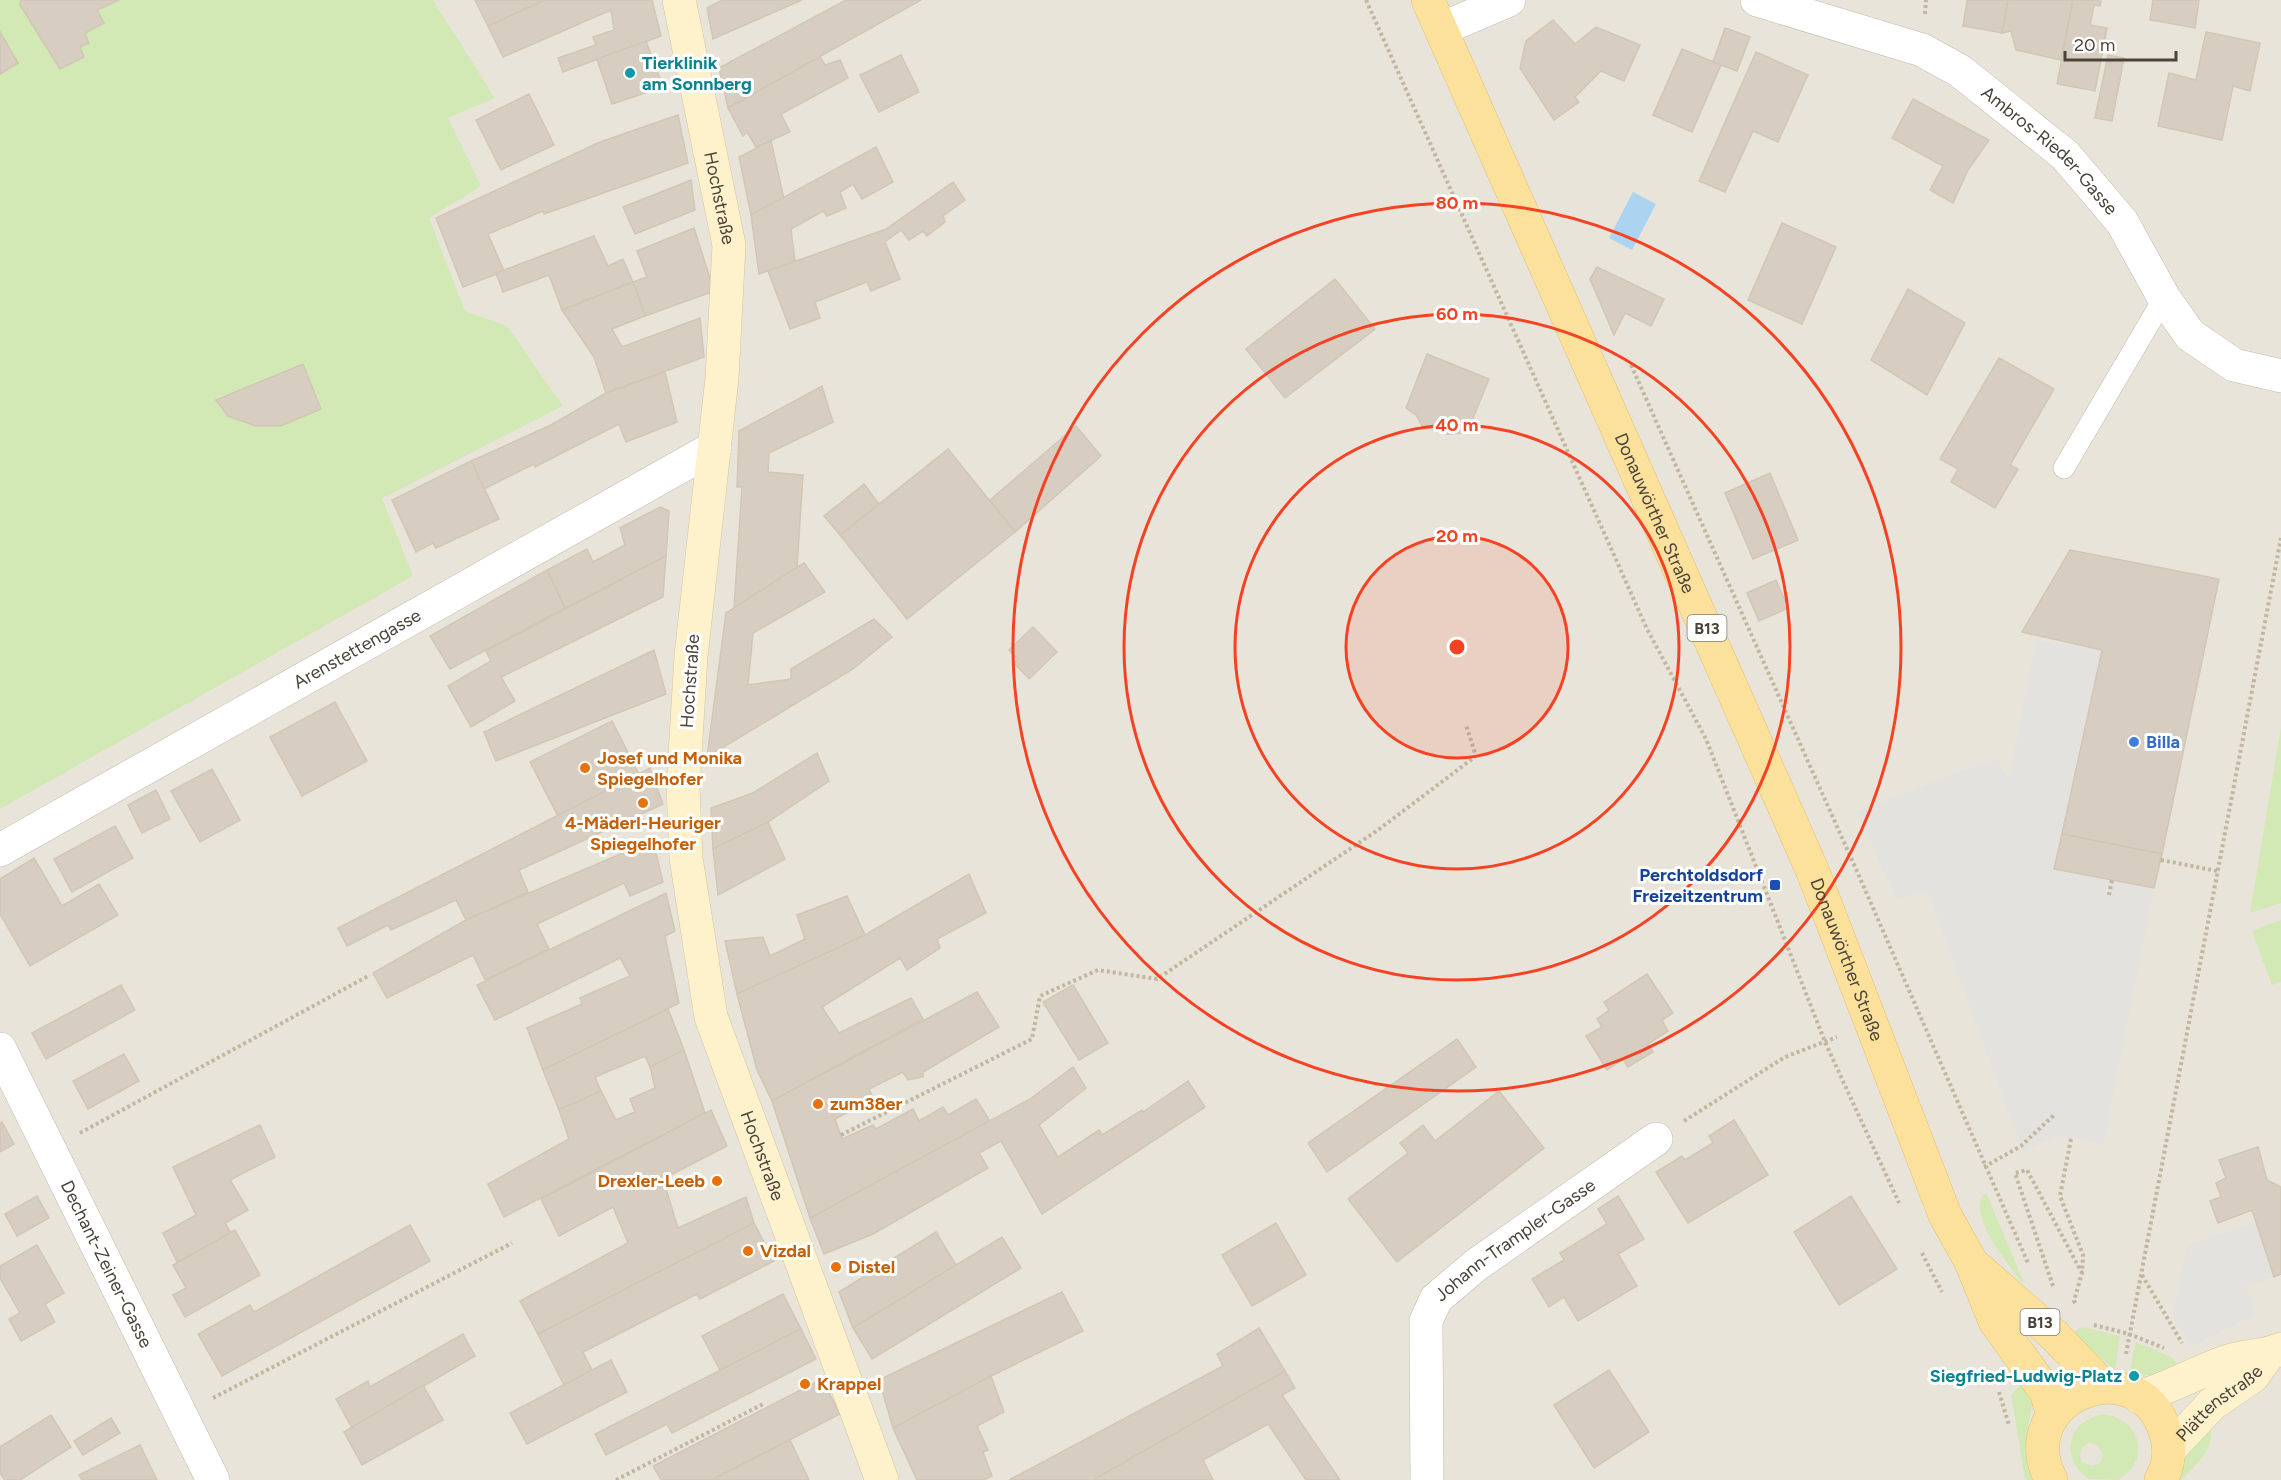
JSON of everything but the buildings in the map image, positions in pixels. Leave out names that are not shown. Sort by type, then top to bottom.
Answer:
[{"type":"main road","name":"Hochstraße","points":[[680,0],[729,245],[722,378],[692,656],[683,788],[686,858],[711,1017],[882,1480]]},
{"type":"main road","name":"Donauwörther Straße","points":[[1428,0],[1814,872],[1945,1215],[1971,1262],[1995,1321],[2046,1392],[2053,1415]]},
{"type":"main road","name":"Donauwörther Straße","points":[[1971,1262],[2054,1335],[2104,1387]]},
{"type":"main road","name":"Plättenstraße","points":[[2139,1397],[2162,1391],[2228,1361],[2275,1352]]},
{"type":"main road","name":"Plättenstraße","points":[[2165,1465],[2212,1404],[2253,1376],[2275,1352]]},
{"type":"main road","points":[[2051,1480],[2043,1449],[2046,1431],[2053,1415],[2077,1394],[2104,1387],[2121,1389],[2139,1397],[2160,1417],[2168,1439],[2165,1465]]},
{"type":"street","points":[[1441,29],[1509,0]]},
{"type":"street","name":"Ambros-Rieder-Gasse","points":[[1757,0],[1923,50],[1960,71],[2065,155],[2122,222],[2164,298],[2190,336],[2234,365],[2281,376]]},
{"type":"street","name":"Arenstettengasse","points":[[0,850],[715,447]]},
{"type":"street","name":"Dechant-Zeiner-Gasse","points":[[0,1049],[213,1480]]},
{"type":"street","name":"Johann-Trampler-Gasse","points":[[1427,1480],[1425,1322],[1436,1299],[1476,1265],[1656,1139]]},
{"type":"lane","points":[[2064,468],[2164,298]]},
{"type":"path","points":[[1366,0],[1647,629],[1706,739],[1825,1042],[1899,1204]]},
{"type":"path","points":[[2129,1334],[2281,538]]},
{"type":"path","points":[[841,1135],[1032,1039],[1040,996],[1098,970],[1157,979],[1378,830],[1476,756],[1466,725]]},
{"type":"path","points":[[2161,860],[2217,871]]},
{"type":"path","points":[[2109,894],[2112,880]]},
{"type":"path","points":[[50,1149],[370,975]]},
{"type":"path","points":[[1656,1139],[1785,1057],[1825,1042],[1872,1020]]},
{"type":"path","points":[[1984,1167],[2021,1146],[2054,1115]]},
{"type":"path","points":[[2071,1139],[2060,1196],[2083,1256],[2082,1273],[2074,1300]]},
{"type":"path","points":[[2055,1290],[2015,1173],[2027,1170],[2082,1273]]},
{"type":"path","points":[[180,1415],[512,1242]]},
{"type":"path","points":[[1919,1247],[1945,1298]]},
{"type":"path","points":[[2142,1274],[2186,1350]]},
{"type":"path","points":[[616,1480],[763,1404]]},
{"type":"shaded area","points":[[0,0],[2281,0],[2281,1480],[0,1480]]},
{"type":"shaded area","points":[[2036,640],[2102,650],[2054,869],[2154,888],[2104,1144],[2058,1136],[2023,1152],[1927,890],[1897,899],[1856,812],[1996,758],[2009,779]]},
{"type":"shaded area","points":[[2256,1222],[2274,1277],[2245,1286],[2257,1314],[2190,1347],[2172,1315],[2188,1245]]},
{"type":"green space","points":[[0,0],[433,0],[495,98],[448,118],[481,186],[429,218],[465,311],[507,326],[563,406],[382,498],[413,576],[0,809]]},
{"type":"green space","points":[[2281,727],[2281,903],[2250,913]]},
{"type":"green space","points":[[2281,920],[2281,982],[2272,985],[2252,931]]},
{"type":"green space","points":[[1984,1194],[1987,1195],[2024,1283],[1999,1252],[1985,1226],[1980,1203]]},
{"type":"green space","points":[[2082,1327],[2120,1336],[2115,1370],[2071,1334]]},
{"type":"green space","points":[[2136,1342],[2171,1357],[2183,1371],[2156,1376],[2129,1374]]},
{"type":"green space","points":[[2025,1380],[2032,1402],[2025,1453],[2032,1480],[2026,1480],[2024,1474],[2011,1395]]},
{"type":"green space","points":[[2103,1414],[2116,1417],[2126,1424],[2138,1441],[2135,1462],[2129,1472],[2118,1480],[2088,1479],[2073,1460],[2071,1441],[2081,1424]],"holes":[[[2090,1443],[2098,1445],[2103,1455],[2100,1463],[2092,1466],[2082,1462],[2080,1456],[2082,1448]]]},
{"type":"green space","points":[[2209,1426],[2211,1434],[2208,1449],[2182,1480],[2176,1480],[2183,1457]]},
{"type":"water","points":[[1633,192],[1656,204],[1632,250],[1609,238]]},
{"type":"place","name":"Tierklinik am Sonnberg","points":[[630,73]]},
{"type":"place","name":"Billa","points":[[2134,742]]},
{"type":"place","name":"Josef und Monika Spiegelhofer","points":[[585,768]]},
{"type":"place","name":"4-Mäderl-Heuriger Spiegelhofer","points":[[643,803]]},
{"type":"place","name":"Perchtoldsdorf Freizeitzentrum","points":[[1775,885]]},
{"type":"place","name":"zum38er","points":[[818,1104]]},
{"type":"place","name":"Drexler-Leeb","points":[[717,1181]]},
{"type":"place","name":"Vizdal","points":[[748,1251]]},
{"type":"place","name":"Distel","points":[[836,1267]]},
{"type":"place","name":"Siegfried-Ludwig-Platz","points":[[2134,1376]]},
{"type":"place","name":"Krappel","points":[[805,1384]]}]
